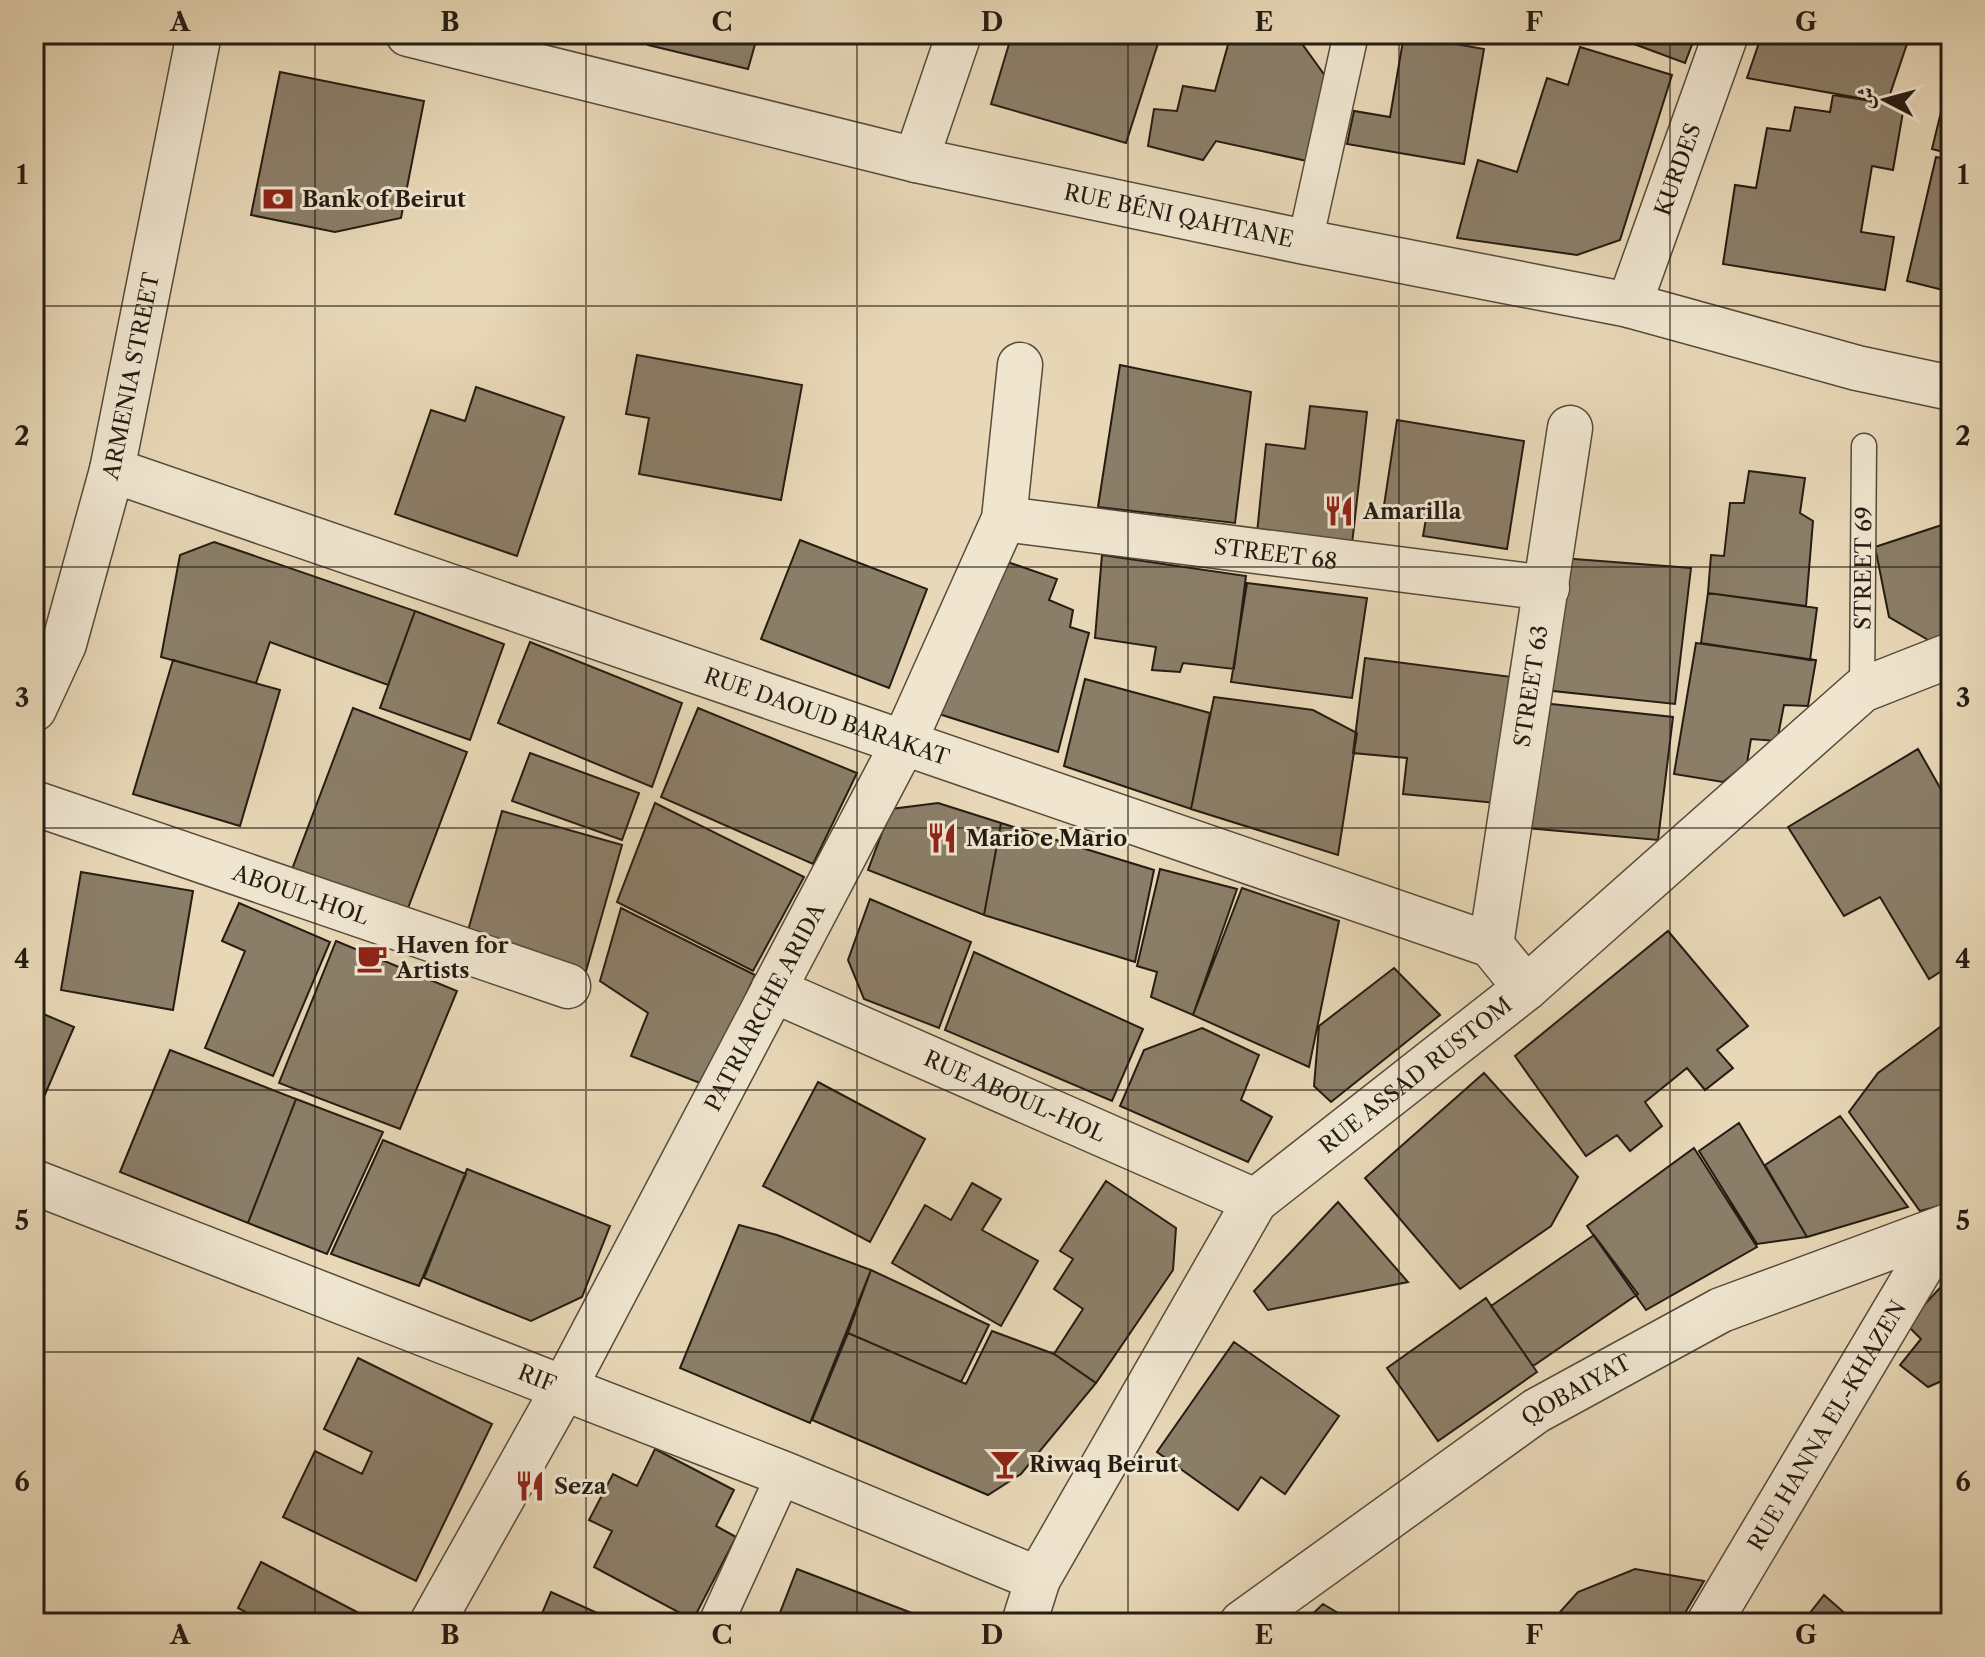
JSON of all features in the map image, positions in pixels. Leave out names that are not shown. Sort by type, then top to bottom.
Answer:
[{"type":"street","name":"ARMENIA STREET","points":[[34,709],[64,644],[112,470],[199,34]]},
{"type":"street","name":"RUE BÉNI QAHTANE","points":[[408,34],[916,160],[1305,242],[1629,305],[1857,368],[1951,388]]},
{"type":"street","points":[[916,160],[959,34]]},
{"type":"street","points":[[1305,242],[1351,34]]},
{"type":"street","name":"KURDES","points":[[1629,305],[1726,34]]},
{"type":"street","name":"PATRIARCHE ARIDA","points":[[432,1623],[564,1388],[904,742],[1004,519],[1020,365]]},
{"type":"street","name":"STREET 63","points":[[1491,945],[1570,428]]},
{"type":"street","name":"RUE DAOUD BARAKAT","points":[[112,470],[1491,945]]},
{"type":"street","name":"STREET 68","points":[[1004,519],[1547,588]]},
{"type":"street","name":"RUE ASSAD RUSTOM","points":[[1024,1623],[1038,1579],[1255,1201],[1526,988],[1862,690],[1951,655]]},
{"type":"street","name":"ABOUL-HOL","points":[[34,803],[568,986]]},
{"type":"street","points":[[1491,945],[1526,988]]},
{"type":"street","name":"RUE ABOUL-HOL","points":[[773,990],[1255,1201]]},
{"type":"street","name":"RIF","points":[[34,1182],[784,1474],[1038,1579]]},
{"type":"street","name":"QOBAIYAT","points":[[1242,1623],[1536,1411],[1721,1310],[1949,1229]]},
{"type":"street","name":"RUE HANNA EL-KHAZEN","points":[[1709,1623],[1949,1229]]},
{"type":"street","points":[[716,1623],[784,1474]]},
{"type":"lane","name":"STREET 69","points":[[1862,690],[1864,446]]},
{"type":"building","points":[[568,34],[601,34],[599,41]]},
{"type":"building","points":[[651,34],[758,34],[748,69],[648,45]]},
{"type":"building","points":[[1012,34],[1161,34],[1126,143],[991,104]]},
{"type":"building","points":[[1231,34],[1295,34],[1328,80],[1307,161],[1216,141],[1203,160],[1148,146],[1154,109],[1177,111],[1183,86],[1215,91]]},
{"type":"building","points":[[1607,34],[1696,34],[1685,63]]},
{"type":"building","points":[[1762,34],[1885,34],[1908,41],[1887,103],[1747,78]]},
{"type":"building","points":[[1888,34],[1910,34],[1908,41]]},
{"type":"building","points":[[1404,35],[1484,49],[1464,164],[1347,144],[1354,111],[1390,117]]},
{"type":"building","points":[[1580,47],[1672,75],[1620,240],[1577,255],[1457,238],[1478,160],[1517,172],[1547,78],[1568,85]]},
{"type":"building","points":[[280,72],[424,101],[401,218],[335,232],[251,215]]},
{"type":"building","points":[[1951,75],[1951,154],[1932,149]]},
{"type":"building","points":[[1833,95],[1904,106],[1893,170],[1872,166],[1861,232],[1894,237],[1885,290],[1723,264],[1735,185],[1756,188],[1767,128],[1790,131],[1795,107],[1830,112]]},
{"type":"building","points":[[1936,157],[1951,160],[1951,292],[1907,281]]},
{"type":"building","points":[[637,355],[802,385],[781,500],[639,474],[649,418],[626,414]]},
{"type":"building","points":[[1120,365],[1251,392],[1235,523],[1098,507]]},
{"type":"building","points":[[476,387],[564,417],[517,556],[395,514],[431,410],[465,421]]},
{"type":"building","points":[[1310,406],[1367,412],[1352,544],[1257,533],[1266,444],[1305,449]]},
{"type":"building","points":[[1397,420],[1524,441],[1507,549],[1423,536],[1426,519],[1383,512]]},
{"type":"building","points":[[1749,471],[1805,478],[1800,513],[1813,521],[1806,606],[1708,593],[1711,555],[1724,556],[1730,503],[1744,503]]},
{"type":"building","points":[[1951,522],[1951,638],[1935,644],[1889,617],[1875,547]]},
{"type":"building","points":[[800,540],[927,589],[889,688],[761,639]]},
{"type":"building","points":[[214,542],[415,611],[388,685],[270,642],[256,683],[161,657],[180,555]]},
{"type":"building","points":[[1102,555],[1246,576],[1234,669],[1183,663],[1180,672],[1152,670],[1156,647],[1095,638]]},
{"type":"building","points":[[996,558],[1057,579],[1049,600],[1073,610],[1070,627],[1089,633],[1058,752],[936,713]]},
{"type":"building","points":[[1561,558],[1691,568],[1675,704],[1544,690]]},
{"type":"building","points":[[1247,583],[1367,598],[1352,698],[1231,682]]},
{"type":"building","points":[[1708,593],[1817,608],[1810,660],[1701,643]]},
{"type":"building","points":[[415,611],[504,644],[470,740],[380,708]]},
{"type":"building","points":[[530,642],[682,703],[652,787],[498,723]]},
{"type":"building","points":[[1696,643],[1816,660],[1808,706],[1784,705],[1777,741],[1751,739],[1747,763],[1723,782],[1674,774]]},
{"type":"building","points":[[1365,658],[1512,677],[1496,803],[1403,794],[1407,758],[1353,753]]},
{"type":"building","points":[[173,660],[280,690],[240,826],[133,794]]},
{"type":"building","points":[[1085,679],[1210,713],[1191,809],[1064,766]]},
{"type":"building","points":[[1214,697],[1313,710],[1357,733],[1338,855],[1191,809]]},
{"type":"building","points":[[1542,703],[1673,717],[1658,840],[1527,828]]},
{"type":"building","points":[[353,708],[467,752],[405,916],[291,872]]},
{"type":"building","points":[[698,708],[857,773],[813,864],[661,797]]},
{"type":"building","points":[[1918,749],[1951,807],[1951,965],[1929,979],[1880,897],[1844,916],[1788,827]]},
{"type":"building","points":[[530,753],[639,793],[622,840],[512,801]]},
{"type":"building","points":[[655,803],[804,877],[753,971],[617,902]]},
{"type":"building","points":[[938,803],[1001,823],[984,915],[868,870],[891,809]]},
{"type":"building","points":[[502,811],[622,845],[584,978],[465,941]]},
{"type":"building","points":[[1001,823],[1154,870],[1135,962],[984,915]]},
{"type":"building","points":[[1160,869],[1237,889],[1193,1015],[1151,997],[1157,972],[1137,966]]},
{"type":"building","points":[[81,872],[193,891],[173,1010],[61,990]]},
{"type":"building","points":[[1242,888],[1339,921],[1309,1067],[1193,1015]]},
{"type":"building","points":[[870,899],[971,942],[939,1028],[864,999],[848,960]]},
{"type":"building","points":[[239,903],[330,942],[273,1076],[205,1048],[245,951],[222,941]]},
{"type":"building","points":[[621,908],[755,975],[705,1085],[631,1056],[648,1013],[600,981]]},
{"type":"building","points":[[1668,931],[1748,1026],[1717,1050],[1733,1068],[1705,1090],[1687,1068],[1645,1102],[1662,1126],[1630,1151],[1617,1135],[1586,1156],[1515,1056]]},
{"type":"building","points":[[336,941],[457,991],[400,1129],[279,1083]]},
{"type":"building","points":[[974,952],[1143,1029],[1112,1101],[945,1030]]},
{"type":"building","points":[[1394,968],[1440,1015],[1331,1102],[1314,1086],[1319,1026]]},
{"type":"building","points":[[34,1010],[74,1027],[34,1120]]},
{"type":"building","points":[[1951,1019],[1951,1203],[1920,1211],[1849,1112],[1878,1073]]},
{"type":"building","points":[[1202,1028],[1259,1055],[1241,1100],[1272,1117],[1248,1162],[1120,1106],[1144,1050]]},
{"type":"building","points":[[170,1050],[296,1099],[248,1223],[120,1172]]},
{"type":"building","points":[[1484,1073],[1578,1177],[1551,1226],[1460,1289],[1365,1178]]},
{"type":"building","points":[[818,1082],[925,1139],[870,1242],[763,1186]]},
{"type":"building","points":[[296,1099],[383,1132],[327,1254],[248,1223]]},
{"type":"building","points":[[1840,1116],[1908,1207],[1807,1237],[1765,1165]]},
{"type":"building","points":[[1739,1123],[1807,1237],[1757,1244],[1699,1151]]},
{"type":"building","points":[[383,1140],[466,1174],[419,1286],[331,1254]]},
{"type":"building","points":[[1694,1148],[1757,1247],[1646,1310],[1587,1226]]},
{"type":"building","points":[[467,1169],[610,1226],[582,1297],[531,1321],[424,1278]]},
{"type":"building","points":[[1106,1181],[1176,1228],[1173,1270],[1096,1383],[1054,1354],[1083,1309],[1054,1289],[1073,1259],[1060,1251]]},
{"type":"building","points":[[972,1183],[1001,1199],[982,1230],[1038,1261],[1001,1326],[892,1263],[925,1205],[951,1220]]},
{"type":"building","points":[[1338,1202],[1408,1282],[1268,1310],[1254,1291]]},
{"type":"building","points":[[739,1225],[777,1235],[871,1270],[810,1423],[680,1368]]},
{"type":"building","points":[[1594,1235],[1638,1294],[1533,1366],[1491,1306]]},
{"type":"building","points":[[871,1270],[989,1325],[961,1382],[848,1333]]},
{"type":"building","points":[[1940,1288],[1951,1299],[1951,1377],[1928,1387],[1900,1365],[1921,1339],[1906,1324]]},
{"type":"building","points":[[1486,1298],[1537,1372],[1438,1441],[1387,1368]]},
{"type":"building","points":[[992,1331],[1054,1354],[1096,1383],[1021,1474],[988,1495],[812,1420],[848,1333],[966,1384]]},
{"type":"building","points":[[1234,1342],[1339,1416],[1285,1494],[1261,1477],[1238,1510],[1157,1452]]},
{"type":"building","points":[[358,1358],[492,1424],[416,1581],[283,1517],[315,1451],[362,1474],[372,1452],[324,1429]]},
{"type":"building","points":[[655,1449],[734,1490],[716,1526],[736,1537],[693,1620],[594,1567],[612,1531],[589,1520],[613,1474],[637,1486]]},
{"type":"building","points":[[261,1562],[378,1623],[267,1623],[238,1608]]},
{"type":"building","points":[[797,1569],[938,1623],[776,1623]]},
{"type":"building","points":[[1635,1569],[1704,1581],[1679,1623],[1550,1623],[1578,1592]]},
{"type":"building","points":[[551,1592],[619,1623],[538,1623]]},
{"type":"building","points":[[1824,1595],[1856,1623],[1802,1623]]},
{"type":"building","points":[[1323,1604],[1355,1623],[1303,1623]]},
{"type":"building","points":[[1951,1611],[1951,1623],[1938,1623]]},
{"type":"place","name":"Bank of Beirut","points":[[278,199]]},
{"type":"place","name":"Amarilla","points":[[1339,511]]},
{"type":"place","name":"Mario e Mario","points":[[942,838]]},
{"type":"place","name":"Haven for Artists","points":[[372,958]]},
{"type":"place","name":"Riwaq Beirut","points":[[1005,1464]]},
{"type":"place","name":"Seza","points":[[530,1486]]}]
